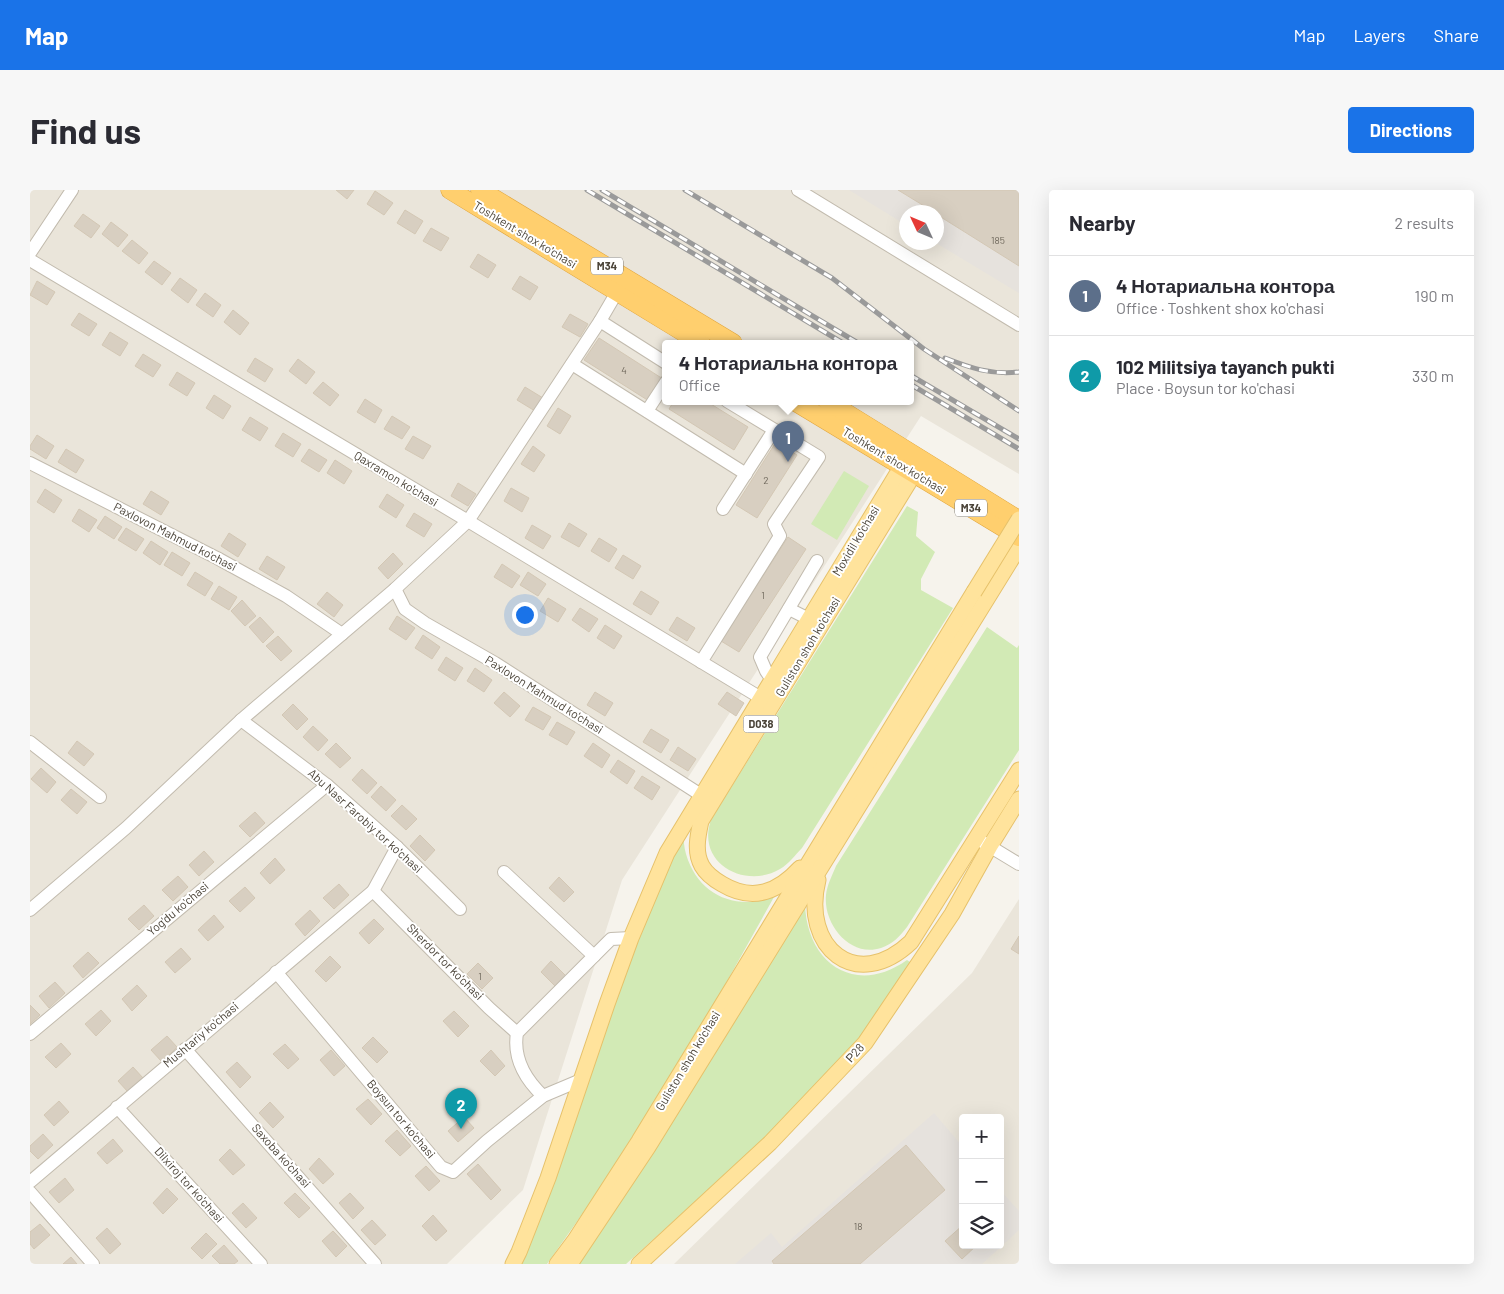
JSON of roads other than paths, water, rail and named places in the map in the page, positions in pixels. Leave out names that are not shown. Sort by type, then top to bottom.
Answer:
[{"type":"highway","name":"Toshkent shox ko'chasi","points":[[450,190],[617,292],[671,314],[727,340]]},
{"type":"highway","name":"Toshkent shox ko'chasi","points":[[480,190],[671,314],[691,340]]},
{"type":"highway","name":"Toshkent shox ko'chasi","points":[[802,405],[1019,519]]},
{"type":"highway","name":"Toshkent shox ko'chasi","points":[[832,405],[1019,538]]},
{"type":"main road","name":"Moxidil ko'chasi","points":[[701,794],[809,618],[912,463]]},
{"type":"main road","name":"Guliston shoh ko'chasi","points":[[819,858],[776,888],[756,894],[734,891],[715,880],[702,866],[697,849],[698,836],[702,821],[710,806],[912,463]]},
{"type":"main road","name":"Guliston shoh ko'chasi","points":[[557,1264],[575,1240],[639,1141],[819,858],[980,596],[1019,519]]},
{"type":"main road","name":"Guliston shoh ko'chasi","points":[[980,596],[1019,547]]},
{"type":"main road","name":"Guliston shoh ko'chasi","points":[[819,858],[818,881],[814,900],[816,920],[821,937],[828,948],[840,958],[852,963],[868,965],[885,961],[899,954],[911,942],[1019,770]]},
{"type":"main road","name":"D038","points":[[513,1264],[548,1178],[631,938],[667,853],[701,794]]},
{"type":"main road","name":"Р28","points":[[639,1264],[770,1143],[813,1100],[865,1043],[952,914],[1019,799]]},
{"type":"main road","name":"Guliston shoh ko'chasi","points":[[570,1264],[584,1246],[648,1147],[819,858]]},
{"type":"street","points":[[30,254],[72,190]]},
{"type":"street","points":[[798,190],[1019,325]]},
{"type":"street","name":"Qaxramon ko'chasi","points":[[30,260],[761,698]]},
{"type":"street","points":[[30,910],[126,828],[241,720],[395,589],[468,521],[600,321],[617,292]]},
{"type":"street","points":[[600,321],[662,360]]},
{"type":"street","points":[[572,364],[746,474]]},
{"type":"street","points":[[647,411],[662,388]]},
{"type":"street","points":[[701,662],[780,536],[774,524],[819,457],[733,405]]},
{"type":"street","points":[[724,509],[774,430]]},
{"type":"street","name":"Paxlovon Mahmud ko'chasi","points":[[30,464],[218,558],[286,596],[342,634]]},
{"type":"street","points":[[772,680],[760,657],[817,561]]},
{"type":"street","name":"Paxlovon Mahmud ko'chasi","points":[[395,589],[405,608],[425,623],[495,663],[701,794]]},
{"type":"street","points":[[789,609],[809,618]]},
{"type":"street","name":"Abu Nasr Farobiy tor ko'chasi","points":[[241,720],[327,785],[397,847],[460,909]]},
{"type":"street","points":[[30,742],[100,797]]},
{"type":"street","name":"Yog'du ko'chasi","points":[[30,1034],[327,785]]},
{"type":"street","points":[[976,838],[1019,864]]},
{"type":"street","points":[[373,891],[397,847]]},
{"type":"street","points":[[504,872],[594,956]]},
{"type":"street","name":"Mushtariy ko'chasi","points":[[30,1182],[373,891]]},
{"type":"street","name":"Sherdor tor ko'chasi","points":[[373,891],[517,1033]]},
{"type":"street","points":[[581,1080],[542,1096],[532,1086],[520,1066],[515,1044],[517,1033],[611,939],[631,938]]},
{"type":"street","name":"Boysun tor ko'chasi","points":[[276,972],[441,1167],[453,1172],[487,1140],[542,1096]]},
{"type":"street","name":"Saxoba ko'chasi","points":[[185,1049],[375,1264]]},
{"type":"street","name":"Dilxiroj tor ko'chasi","points":[[118,1107],[261,1264]]},
{"type":"street","points":[[30,1192],[93,1264]]},
{"type":"railway","points":[[587,190],[838,340]]},
{"type":"railway","points":[[602,190],[853,340]]},
{"type":"railway","points":[[685,190],[832,278],[912,340]]},
{"type":"railway","points":[[914,341],[1019,411]]},
{"type":"railway","points":[[945,358],[981,370],[1009,373],[1019,372]]},
{"type":"railway","points":[[914,377],[1019,439]]},
{"type":"railway","points":[[914,386],[1019,449]]},
{"type":"place","name":"4 Нотариальна контора","points":[[788,462]]},
{"type":"place","name":"102 Militsiya tayanch pukti","points":[[461,1129]]}]
